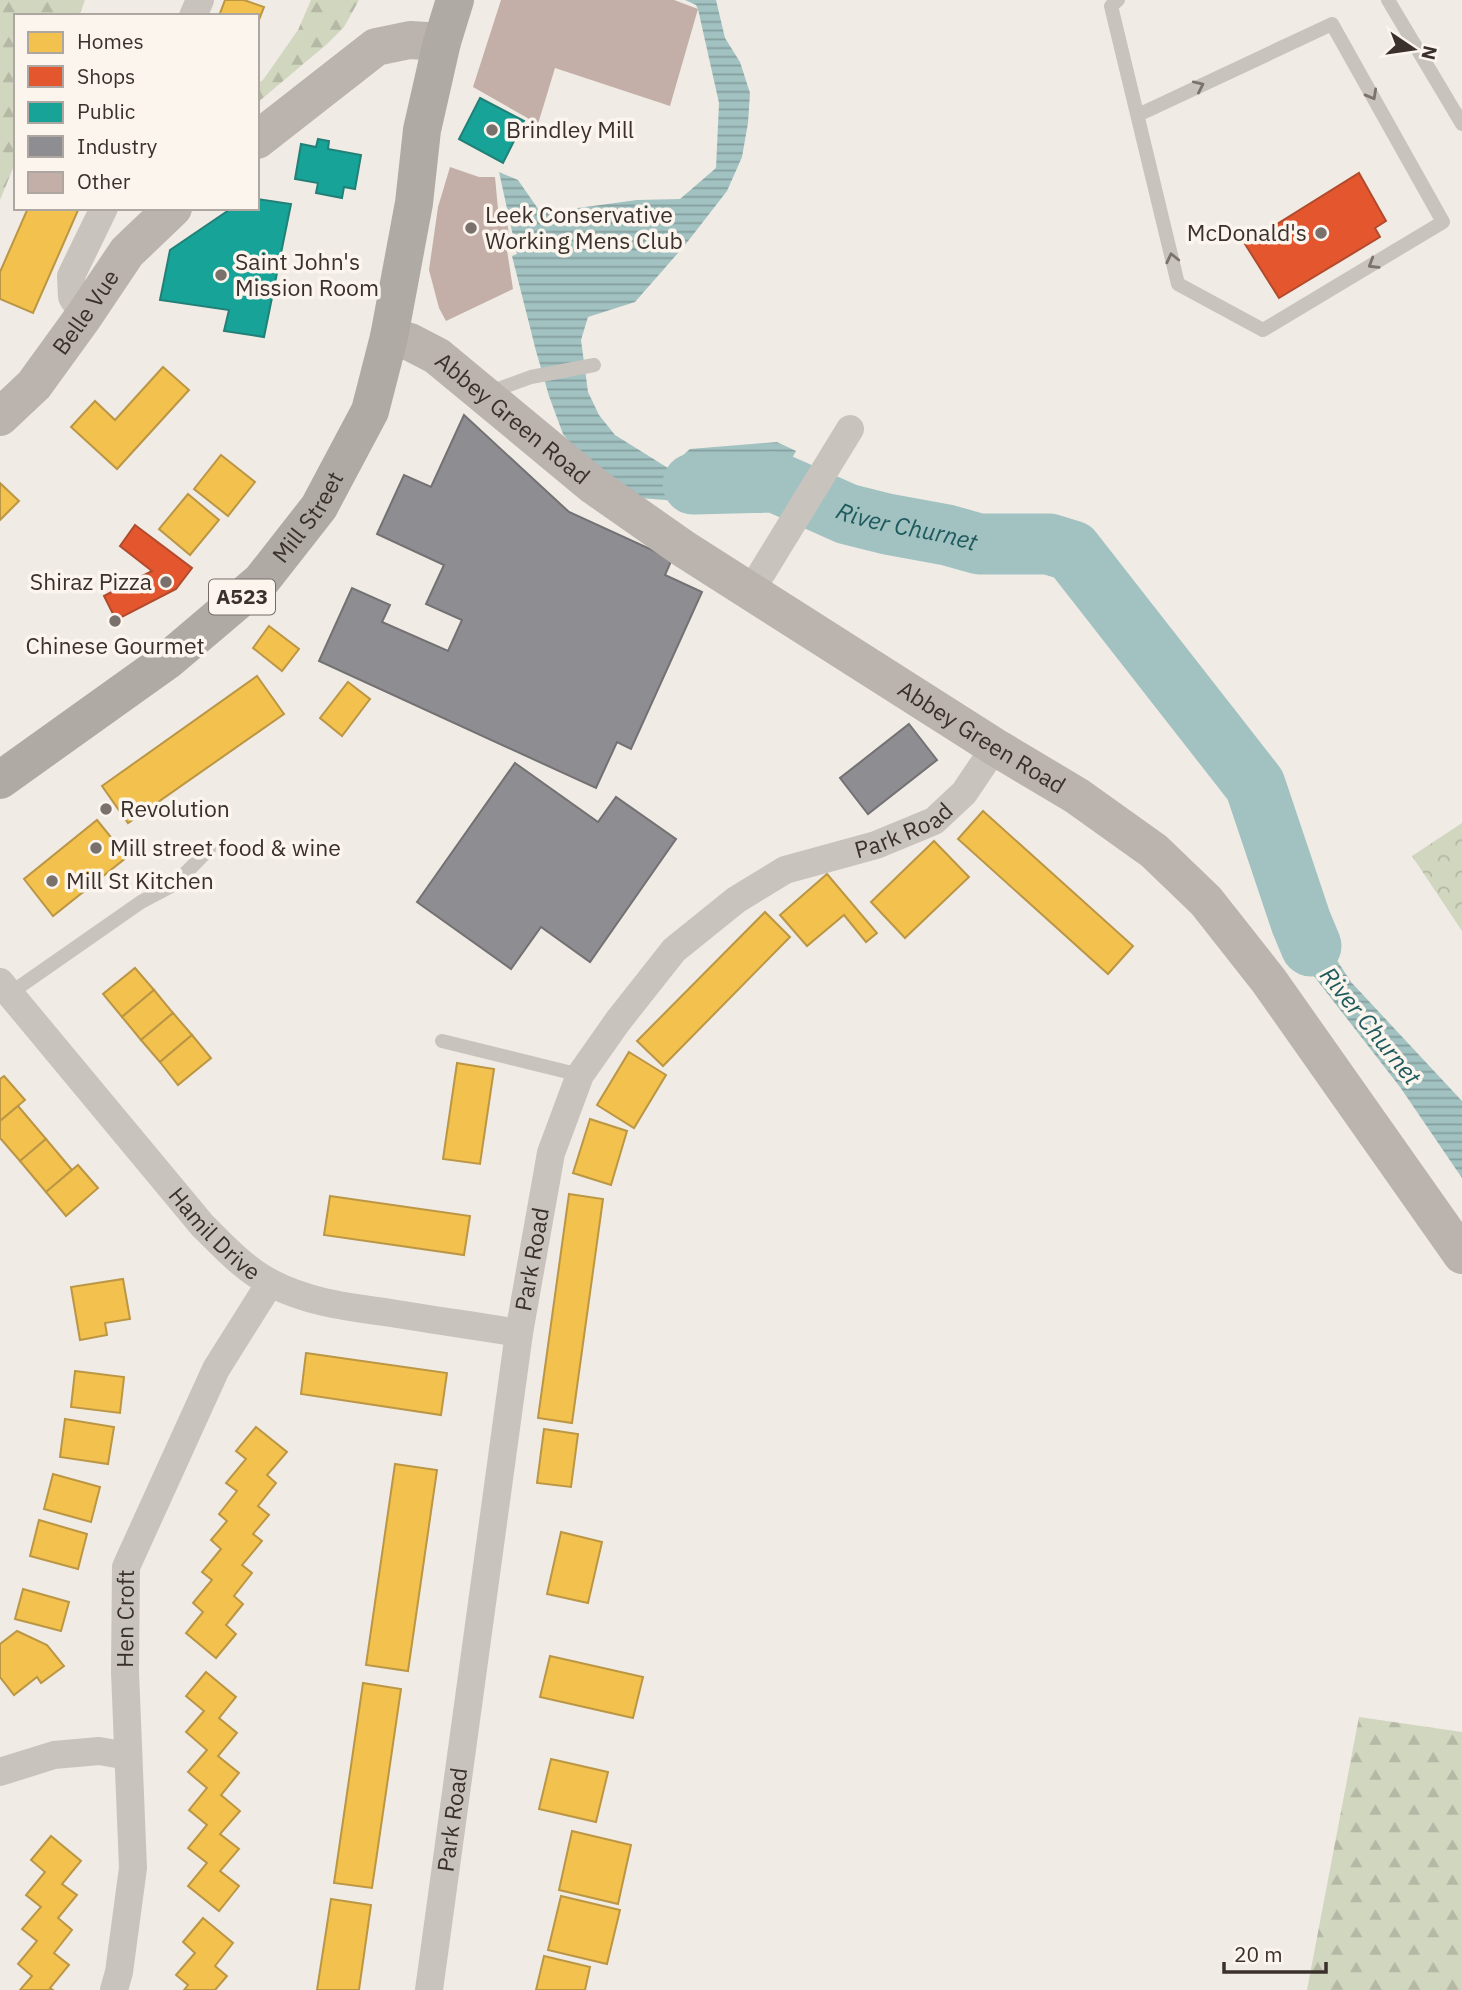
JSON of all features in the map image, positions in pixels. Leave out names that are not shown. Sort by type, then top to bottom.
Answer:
[{"type":"highway","name":"A523","points":[[442,42],[455,0]]},
{"type":"highway","name":"Mill Street","points":[[0,780],[168,660],[261,581],[319,507],[370,411],[389,337],[414,203],[422,130],[442,42]]},
{"type":"street","points":[[259,138],[376,47],[410,40],[442,42]]},
{"type":"street","points":[[84,316],[72,297],[71,276],[103,210]]},
{"type":"street","name":"Belle Vue","points":[[0,417],[34,385],[127,253],[171,210]]},
{"type":"street","name":"Abbey Green Road","points":[[389,337],[410,342],[438,356],[594,486],[684,550],[1077,796],[1154,850],[1206,901],[1269,981],[1462,1255]]},
{"type":"street","points":[[750,592],[850,429]]},
{"type":"street","name":"Park Road","points":[[429,1990],[519,1333],[551,1153],[580,1075],[674,950],[736,900],[785,870],[876,845],[934,821],[964,793],[995,747]]},
{"type":"street","name":"Hamil Drive","points":[[3,992],[202,1225],[226,1250],[270,1283],[327,1304],[519,1333]]},
{"type":"street","name":"Hen Croft","points":[[114,1990],[119,1972],[133,1868],[125,1672],[127,1567],[216,1369],[270,1283]]},
{"type":"street","points":[[0,1772],[54,1755],[99,1751],[128,1756]]},
{"type":"lane","points":[[1118,0],[1111,6],[1178,284],[1263,330],[1443,222],[1332,24],[1138,115]]},
{"type":"lane","points":[[1388,0],[1462,124]]},
{"type":"lane","points":[[483,395],[531,377],[594,365]]},
{"type":"lane","points":[[3,992],[141,902],[175,884],[209,849]]},
{"type":"lane","points":[[442,1041],[580,1075]]},
{"type":"green space","points":[[0,0],[85,0],[80,14],[14,14],[14,166],[0,200]]},
{"type":"green space","points":[[311,0],[359,0],[344,27],[259,101],[259,83],[298,30]]},
{"type":"green space","points":[[1462,823],[1462,931],[1412,856]]},
{"type":"green space","points":[[1359,1717],[1462,1732],[1462,1990],[1307,1990]]},
{"type":"water","points":[[685,0],[716,0],[725,38],[740,62],[750,93],[742,157],[727,191],[685,245],[635,302],[588,317],[581,340],[588,392],[599,415],[615,435],[668,468],[690,449],[777,442],[796,451],[764,508],[640,498],[586,463],[563,434],[549,396],[512,256],[517,254],[499,172],[518,180],[541,213],[637,200],[680,199],[716,168],[719,103],[698,9],[696,5]]},
{"type":"water","points":[[1291,862],[1321,936],[1351,982],[1462,1101],[1462,1178],[1400,1087],[1289,944],[1271,873]]},
{"type":"building: Homes","points":[[225,0],[244,0],[264,7],[259,20],[259,14],[220,14]]},
{"type":"building: Homes","points":[[27,210],[78,210],[33,313],[0,299],[0,272]]},
{"type":"building: Homes","points":[[163,367],[189,390],[117,469],[71,427],[95,401],[115,420]]},
{"type":"building: Homes","points":[[221,455],[255,482],[228,516],[194,489]]},
{"type":"building: Homes","points":[[0,483],[19,501],[0,520]]},
{"type":"building: Homes","points":[[188,494],[219,520],[190,555],[159,529]]},
{"type":"building: Homes","points":[[269,626],[299,649],[282,671],[253,648]]},
{"type":"building: Homes","points":[[257,676],[284,714],[128,823],[102,786]]},
{"type":"building: Homes","points":[[348,682],[370,699],[342,736],[320,718]]},
{"type":"building: Homes","points":[[983,811],[1133,946],[1108,974],[958,839]]},
{"type":"building: Homes","points":[[97,820],[127,857],[53,916],[24,879]]},
{"type":"building: Homes","points":[[934,841],[969,877],[905,938],[871,902]]},
{"type":"building: Homes","points":[[827,874],[877,933],[866,942],[844,915],[807,946],[780,915]]},
{"type":"building: Homes","points":[[765,912],[790,937],[663,1066],[637,1041]]},
{"type":"building: Homes","points":[[135,968],[154,990],[122,1017],[103,994]]},
{"type":"building: Homes","points":[[154,990],[173,1013],[141,1040],[122,1017]]},
{"type":"building: Homes","points":[[173,1013],[192,1035],[160,1062],[141,1040]]},
{"type":"building: Homes","points":[[192,1035],[211,1058],[178,1085],[160,1062]]},
{"type":"building: Homes","points":[[629,1052],[666,1075],[634,1128],[597,1105]]},
{"type":"building: Homes","points":[[457,1063],[494,1069],[480,1164],[443,1159]]},
{"type":"building: Homes","points":[[4,1076],[25,1100],[0,1121],[0,1079]]},
{"type":"building: Homes","points":[[18,1106],[46,1139],[20,1161],[0,1138],[0,1121]]},
{"type":"building: Homes","points":[[590,1119],[627,1131],[611,1185],[573,1173]]},
{"type":"building: Homes","points":[[46,1139],[72,1170],[46,1192],[20,1161]]},
{"type":"building: Homes","points":[[78,1165],[98,1188],[66,1216],[46,1192]]},
{"type":"building: Homes","points":[[569,1194],[603,1199],[572,1423],[538,1418]]},
{"type":"building: Homes","points":[[330,1196],[470,1216],[464,1255],[324,1235]]},
{"type":"building: Homes","points":[[123,1279],[130,1319],[105,1323],[107,1335],[80,1340],[71,1287]]},
{"type":"building: Homes","points":[[306,1353],[447,1373],[441,1415],[301,1394]]},
{"type":"building: Homes","points":[[75,1371],[124,1377],[120,1413],[71,1407]]},
{"type":"building: Homes","points":[[65,1419],[114,1427],[108,1464],[60,1457]]},
{"type":"building: Homes","points":[[256,1427],[287,1452],[267,1475],[276,1483],[258,1506],[269,1515],[253,1534],[262,1541],[242,1565],[252,1573],[234,1596],[243,1604],[226,1625],[236,1634],[216,1658],[186,1633],[203,1612],[193,1603],[212,1580],[202,1572],[221,1549],[211,1540],[227,1521],[219,1514],[237,1491],[226,1483],[246,1459],[236,1451]]},
{"type":"building: Homes","points":[[544,1429],[578,1434],[571,1487],[537,1483]]},
{"type":"building: Homes","points":[[395,1464],[437,1470],[408,1671],[366,1665]]},
{"type":"building: Homes","points":[[53,1474],[100,1487],[91,1522],[44,1509]]},
{"type":"building: Homes","points":[[39,1520],[87,1534],[78,1569],[30,1556]]},
{"type":"building: Homes","points":[[561,1532],[602,1542],[588,1603],[547,1594]]},
{"type":"building: Homes","points":[[23,1589],[69,1602],[61,1631],[15,1619]]},
{"type":"building: Homes","points":[[17,1631],[47,1645],[64,1666],[41,1683],[37,1677],[14,1695],[0,1677],[0,1644]]},
{"type":"building: Homes","points":[[550,1656],[643,1677],[633,1718],[540,1697]]},
{"type":"building: Homes","points":[[206,1672],[236,1697],[219,1718],[237,1733],[218,1756],[239,1773],[221,1795],[240,1811],[220,1834],[239,1849],[220,1871],[239,1886],[219,1911],[188,1886],[207,1863],[188,1848],[207,1825],[189,1810],[207,1788],[188,1772],[207,1750],[186,1732],[204,1711],[186,1696]]},
{"type":"building: Homes","points":[[363,1683],[401,1689],[372,1888],[334,1883]]},
{"type":"building: Homes","points":[[551,1759],[608,1772],[596,1822],[539,1809]]},
{"type":"building: Homes","points":[[572,1831],[631,1845],[618,1904],[559,1890]]},
{"type":"building: Homes","points":[[51,1836],[81,1861],[62,1884],[77,1895],[58,1918],[72,1930],[54,1953],[69,1965],[50,1988],[53,1990],[20,1990],[32,1976],[18,1964],[37,1941],[22,1929],[41,1907],[26,1895],[45,1872],[31,1860]]},
{"type":"building: Homes","points":[[561,1896],[620,1910],[607,1964],[548,1950]]},
{"type":"building: Homes","points":[[331,1899],[371,1905],[359,1990],[317,1990]]},
{"type":"building: Homes","points":[[203,1918],[233,1943],[215,1966],[227,1976],[215,1990],[184,1990],[188,1985],[176,1975],[195,1953],[183,1942]]},
{"type":"building: Homes","points":[[544,1956],[590,1967],[585,1990],[536,1990]]},
{"type":"building: Shops","name":"McDonald's","points":[[1359,173],[1386,221],[1375,228],[1380,237],[1279,298],[1245,244]]},
{"type":"building: Shops","points":[[135,525],[192,568],[176,589],[116,620],[104,596],[152,571],[120,546]]},
{"type":"building: Public","name":"Brindley Mill","points":[[480,98],[524,121],[503,163],[459,139]]},
{"type":"building: Public","points":[[318,139],[329,141],[328,149],[361,155],[355,189],[344,187],[342,198],[316,193],[318,183],[295,179],[301,144],[316,147]]},
{"type":"building: Public","name":"Saint John's Mission Room","points":[[259,199],[291,204],[264,337],[224,331],[229,310],[160,300],[170,250],[229,210],[259,210]]},
{"type":"building: Industry","points":[[464,415],[569,512],[672,559],[665,575],[702,592],[631,749],[617,742],[596,788],[319,661],[352,588],[390,605],[382,622],[448,651],[462,620],[426,604],[444,565],[377,534],[404,475],[431,487]]},
{"type":"building: Industry","points":[[909,724],[937,760],[868,814],[840,778]]},
{"type":"building: Industry","points":[[515,763],[598,822],[616,797],[676,839],[590,962],[541,927],[511,969],[417,902]]},
{"type":"building: Other","points":[[501,0],[674,0],[698,9],[670,106],[555,68],[538,124],[473,87]]},
{"type":"building: Other","name":"Leek Conservative Working Mens Club","points":[[450,167],[479,177],[495,177],[498,209],[505,211],[511,246],[507,250],[513,289],[446,321],[439,308],[429,270],[438,207]]},
{"type":"waterway","name":"River Churnet","points":[[693,484],[775,482],[847,514],[887,524],[979,544],[1049,544],[1072,551],[1255,785],[1311,946]]},
{"type":"place","name":"Brindley Mill","points":[[492,130]]},
{"type":"place","name":"Leek Conservative Working Mens Club","points":[[471,228]]},
{"type":"place","name":"McDonald's","points":[[1321,233]]},
{"type":"place","name":"Saint John's Mission Room","points":[[221,275]]},
{"type":"place","name":"Shiraz Pizza","points":[[166,582]]},
{"type":"place","name":"Chinese Gourmet","points":[[115,621]]},
{"type":"place","name":"Revolution","points":[[106,809]]},
{"type":"place","name":"Mill street food & wine","points":[[96,848]]},
{"type":"place","name":"Mill St Kitchen","points":[[52,881]]}]
